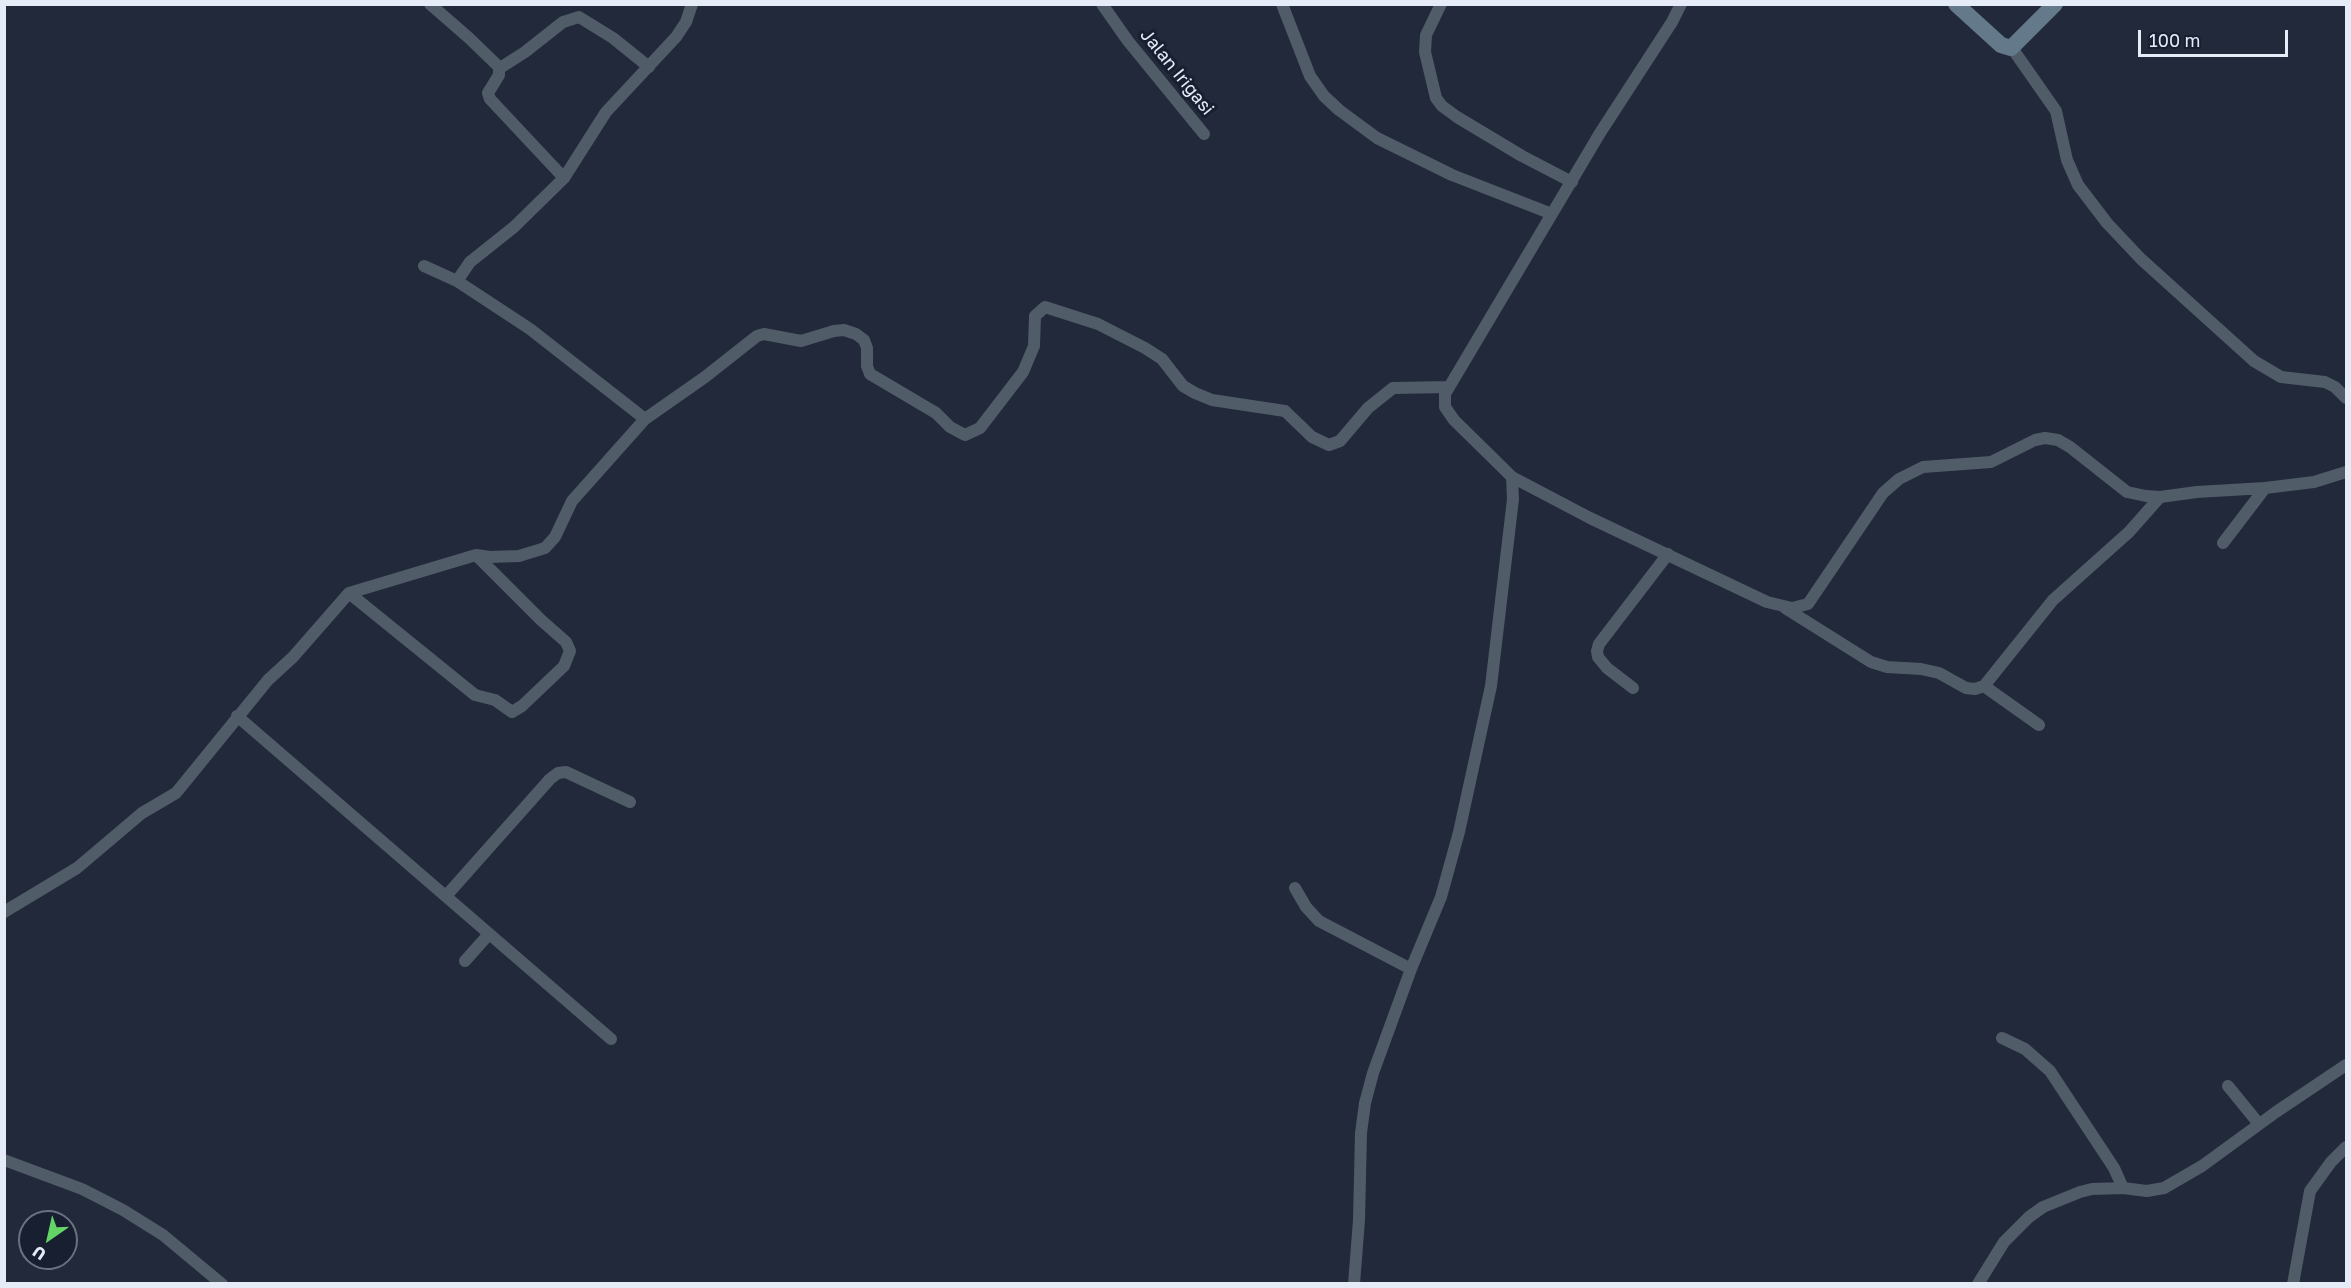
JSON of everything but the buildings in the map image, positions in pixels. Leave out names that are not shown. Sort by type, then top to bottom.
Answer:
[{"type":"street","points":[[430,4],[470,38],[500,68]]},
{"type":"street","points":[[457,281],[470,262],[514,226],[564,178],[606,112],[681,30],[692,4]]},
{"type":"street","name":"Jalan Irigasi","points":[[1102,4],[1128,41],[1204,134]]},
{"type":"street","points":[[1282,4],[1310,76],[1324,96],[1339,110],[1377,138],[1443,171],[1481,188],[1552,214]]},
{"type":"street","points":[[1441,4],[1426,35],[1425,52],[1436,98],[1456,117],[1572,182]]},
{"type":"street","points":[[1681,4],[1672,22],[1600,132],[1448,387],[1445,407],[1460,425],[1512,477],[1590,518],[1767,602],[1785,608],[1880,666],[1939,673],[1971,690],[1984,686],[2054,600],[2129,532],[2160,497]]},
{"type":"street","points":[[1956,4],[2001,45],[2012,48],[2056,111],[2067,160],[2078,185],[2107,223],[2134,252],[2254,362],[2281,377],[2325,382],[2335,387],[2346,398]]},
{"type":"street","points":[[2012,48],[2055,4]]},
{"type":"street","points":[[564,178],[489,97],[488,92],[499,75],[500,68],[525,52],[563,22],[579,17],[613,38],[649,67]]},
{"type":"street","points":[[424,266],[457,281],[530,329],[645,419]]},
{"type":"street","points":[[4,912],[77,868],[142,813],[176,793],[237,716],[349,593],[476,555],[519,556],[545,548],[555,537],[572,501],[645,419],[705,377],[757,336],[764,334],[801,341],[844,330],[856,334],[864,340],[867,348],[867,366],[870,374],[936,413],[961,433],[968,435],[980,428],[1023,372],[1034,346],[1035,316],[1045,307],[1098,324],[1145,348],[1162,359],[1183,386],[1195,393],[1212,399],[1285,411],[1312,437],[1329,445],[1340,441],[1368,408],[1393,388],[1448,387]]},
{"type":"street","points":[[1785,608],[1808,604],[1875,502],[1899,479],[1923,467],[1991,462],[2035,440],[2050,438],[2070,447],[2127,492],[2135,495],[2160,497],[2197,492],[2265,488],[2314,482],[2346,472]]},
{"type":"street","points":[[1354,1284],[1359,1220],[1361,1133],[1365,1103],[1373,1074],[1411,969],[1441,897],[1484,723],[1491,686],[1511,509],[1512,477]]},
{"type":"street","points":[[2223,543],[2265,488]]},
{"type":"street","points":[[1634,688],[1607,668],[1598,657],[1597,651],[1599,644],[1668,554]]},
{"type":"street","points":[[349,593],[475,695],[495,700],[512,712],[522,706],[564,666],[570,656],[569,647],[476,555]]},
{"type":"street","points":[[1984,686],[2039,725]]},
{"type":"street","points":[[237,716],[611,1039]]},
{"type":"street","points":[[446,896],[550,779],[558,773],[566,772],[630,802]]},
{"type":"street","points":[[1295,888],[1319,921],[1411,969]]},
{"type":"street","points":[[465,961],[489,934]]},
{"type":"street","points":[[2002,1038],[2025,1049],[2050,1071],[2114,1168],[2123,1188]]},
{"type":"street","points":[[1978,1284],[2004,1242],[2035,1212],[2054,1201],[2080,1191],[2123,1188],[2147,1191],[2164,1188],[2202,1166],[2346,1065]]},
{"type":"street","points":[[2228,1086],[2259,1124]]},
{"type":"street","points":[[2293,1284],[2310,1191],[2331,1162],[2346,1147]]},
{"type":"street","points":[[4,1160],[82,1189],[123,1209],[163,1236],[222,1284]]}]
